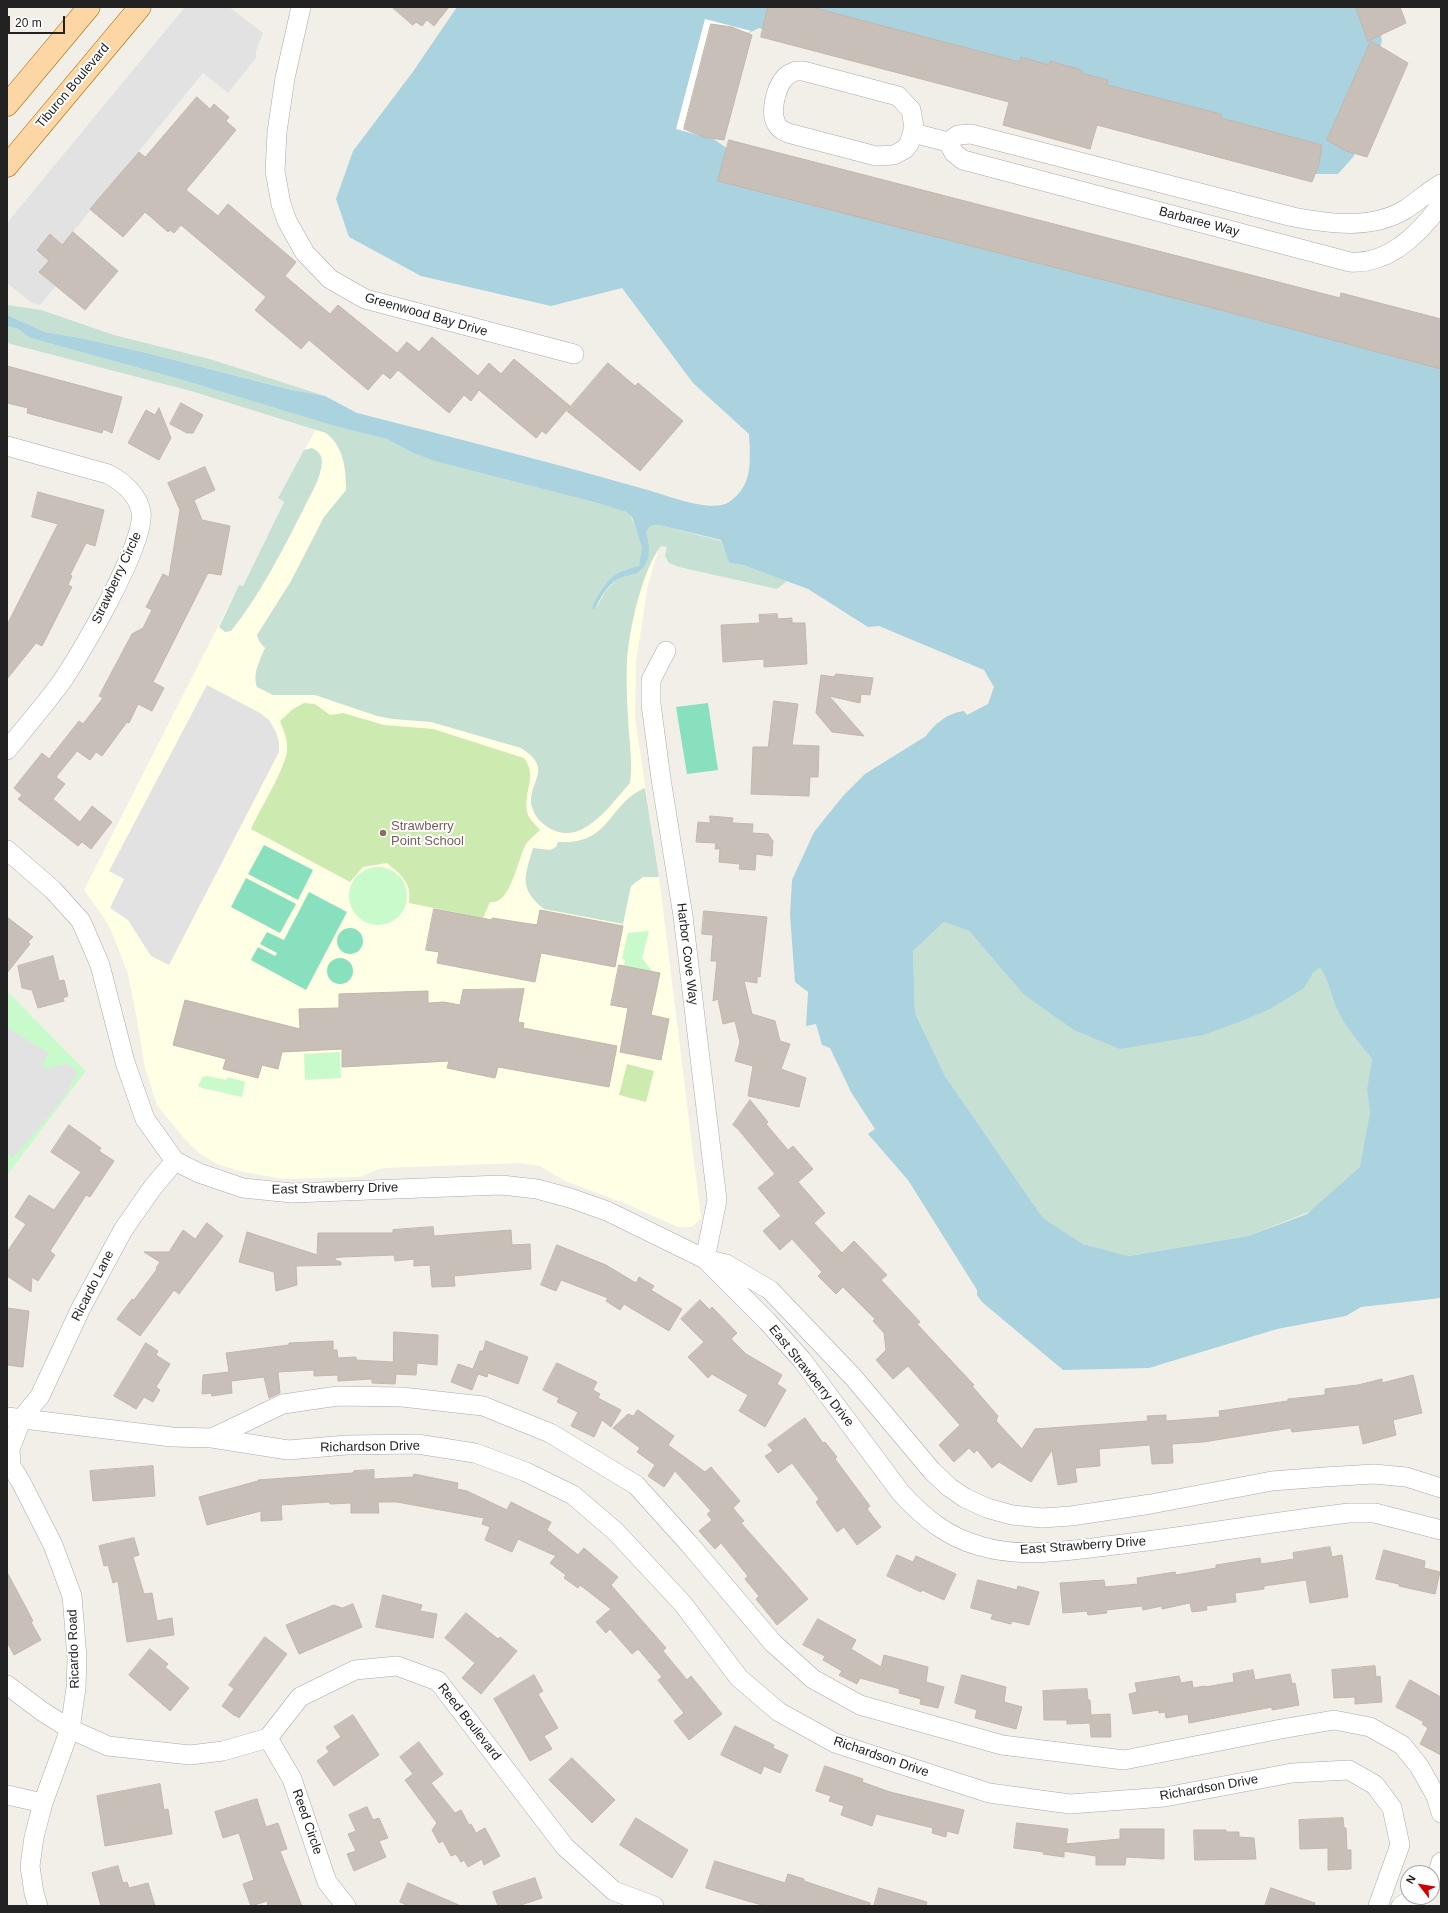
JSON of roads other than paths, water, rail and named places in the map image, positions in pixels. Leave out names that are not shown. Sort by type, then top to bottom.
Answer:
[{"type":"main road","points":[[7,104],[89,7]]},
{"type":"main road","name":"Tiburon Boulevard","points":[[7,166],[140,7]]},
{"type":"street","name":"Greenwood Bay Drive","points":[[301,7],[285,78],[277,132],[275,171],[281,204],[287,221],[305,253],[330,278],[365,299],[574,354]]},
{"type":"street","points":[[804,71],[898,96],[911,110],[914,122],[913,133],[909,144],[899,152],[888,156],[876,156],[788,133],[777,125],[773,110],[783,79],[789,74],[804,71]]},
{"type":"street","points":[[913,133],[948,142],[958,135],[972,134],[1293,217],[1328,223],[1360,223],[1391,216],[1406,209],[1441,184]]},
{"type":"street","name":"Barbaree Way","points":[[948,142],[954,153],[963,160],[1350,262],[1363,262],[1377,259],[1395,250],[1434,213],[1441,204]]},
{"type":"street","name":"Strawberry Circle","points":[[7,446],[108,474],[119,480],[136,500],[141,511],[142,522],[139,535],[114,591],[73,664],[57,688],[7,750]]},
{"type":"street","name":"Harbor Cove Way","points":[[666,651],[651,680],[651,704],[661,780],[684,916],[717,1200],[705,1259]]},
{"type":"street","name":"East Strawberry Drive","points":[[7,850],[53,890],[81,921],[100,965],[134,1090],[145,1119],[175,1161],[199,1173],[222,1182],[266,1191],[292,1193],[501,1185],[537,1189],[570,1198],[607,1212],[705,1259],[726,1264],[770,1290],[854,1378],[932,1472],[949,1487],[965,1498],[987,1508],[1012,1516],[1042,1518],[1071,1516],[1151,1504],[1272,1481],[1374,1474],[1406,1477],[1441,1488]]},
{"type":"street","name":"Ricardo Lane","points":[[12,1416],[40,1396],[82,1308],[123,1230],[153,1187],[175,1161]]},
{"type":"street","name":"East Strawberry Drive","points":[[705,1259],[767,1321],[802,1360],[901,1493],[919,1512],[940,1529],[960,1540],[981,1547],[1004,1552],[1055,1551],[1155,1540],[1349,1513],[1375,1513],[1441,1530]]},
{"type":"street","name":"Richardson Drive","points":[[212,1438],[283,1404],[338,1396],[402,1397],[483,1406],[550,1433],[636,1485],[690,1545],[773,1643],[813,1679],[860,1705],[1002,1745],[1124,1760],[1334,1720],[1370,1727],[1402,1745],[1419,1766],[1436,1796],[1441,1813]]},
{"type":"street","name":"Richardson Drive","points":[[12,1416],[172,1437],[212,1438],[288,1450],[347,1444],[417,1444],[475,1453],[526,1472],[573,1495],[616,1532],[683,1604],[739,1678],[779,1712],[835,1743],[989,1793],[1070,1804],[1164,1797],[1292,1773],[1350,1770],[1375,1785],[1392,1808],[1400,1845],[1378,1906]]},
{"type":"street","name":"Ricardo Road","points":[[12,1416],[10,1449],[11,1466],[21,1482],[53,1545],[72,1596],[77,1658],[76,1688],[70,1729],[43,1804],[34,1837],[30,1866],[34,1893],[38,1906]]},
{"type":"street","name":"Reed Boulevard","points":[[268,1738],[300,1697],[355,1670],[397,1666],[438,1681],[565,1847],[610,1899],[654,1906]]},
{"type":"street","points":[[7,1685],[43,1712],[70,1729],[108,1746],[190,1755],[223,1751],[268,1738]]},
{"type":"street","name":"Reed Circle","points":[[268,1738],[292,1779],[327,1882],[346,1906]]},
{"type":"street","points":[[7,1795],[43,1804]]},
{"type":"water","points":[[457,7],[1374,7],[1382,40],[1354,156],[1338,174],[1316,174],[1214,153],[890,67],[759,28],[738,38],[711,137],[725,147],[852,190],[1441,342],[1441,1298],[1361,1307],[1346,1316],[1277,1329],[1149,1368],[1063,1370],[982,1302],[977,1295],[977,1290],[908,1180],[868,1134],[875,1129],[851,1092],[830,1048],[822,1045],[816,1024],[806,1026],[808,992],[795,982],[790,915],[792,880],[814,832],[843,796],[865,774],[926,736],[933,727],[947,716],[964,711],[967,715],[988,704],[994,687],[984,670],[879,626],[868,627],[808,589],[743,565],[729,563],[721,540],[659,525],[650,526],[646,533],[649,554],[643,568],[636,573],[618,579],[610,585],[604,592],[595,609],[593,609],[592,607],[609,580],[628,569],[639,566],[642,548],[632,517],[626,512],[601,504],[434,461],[413,453],[387,439],[338,427],[179,379],[30,338],[18,329],[7,326],[7,315],[45,332],[81,338],[151,354],[288,389],[325,396],[357,413],[537,459],[687,502],[711,506],[729,502],[743,488],[747,480],[750,462],[749,434],[693,383],[622,288],[551,306],[421,276],[349,237],[336,199],[353,151],[412,73]],"holes":[[[944,922],[969,931],[1023,994],[1074,1030],[1120,1049],[1203,1035],[1239,1022],[1270,1009],[1304,988],[1313,973],[1320,967],[1343,1021],[1372,1059],[1367,1088],[1370,1113],[1360,1167],[1307,1214],[1248,1236],[1129,1256],[1083,1244],[1043,1218],[945,1076],[915,1013],[913,951]]]},
{"type":"place","name":"Strawberry Point School","points":[[383,833]]}]
